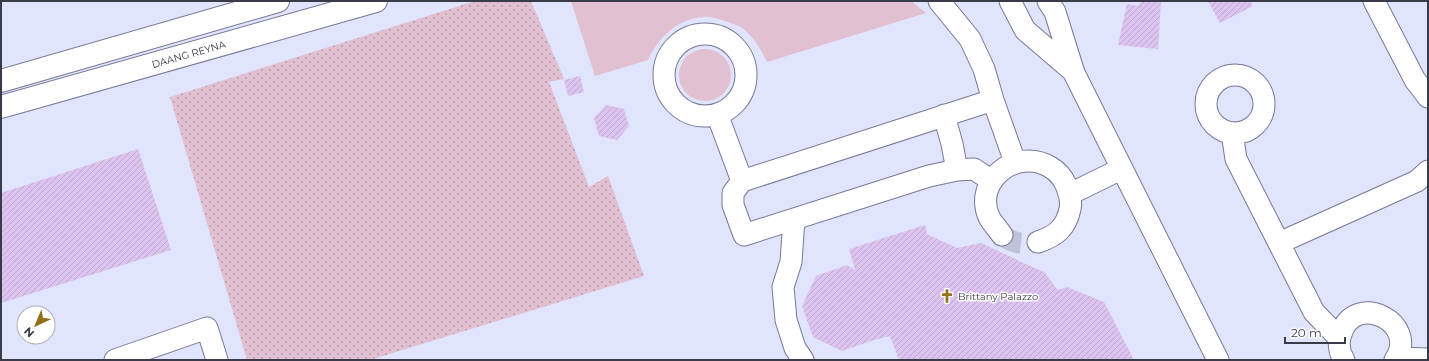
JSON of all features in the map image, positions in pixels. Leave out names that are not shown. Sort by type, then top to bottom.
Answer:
[{"type":"main road","points":[[1,80],[278,1]]},
{"type":"main road","name":"DAANG REYNA","points":[[1,107],[376,1]]},
{"type":"main road","points":[[71,60],[79,85]]},
{"type":"street","points":[[939,1],[970,39],[984,69],[993,100],[1015,162]]},
{"type":"street","points":[[1010,1],[1025,30],[1074,73]]},
{"type":"street","points":[[1048,1],[1055,12],[1074,73],[1218,360]]},
{"type":"street","points":[[1374,1],[1415,80],[1428,97]]},
{"type":"street","points":[[992,181],[974,168],[929,176],[744,235],[733,205],[733,193],[742,181],[993,100]]},
{"type":"street","points":[[718,114],[742,181]]},
{"type":"street","points":[[944,115],[957,170]]},
{"type":"street","points":[[1232,132],[1236,159],[1314,312],[1339,338]]},
{"type":"street","points":[[1002,235],[989,218],[986,205],[987,193],[992,181],[1002,170],[1015,162],[1029,160],[1043,163],[1055,170],[1065,181],[1070,194],[1070,207],[1067,219],[1061,230],[1051,238],[1038,242]]},
{"type":"street","points":[[1070,194],[1122,169]]},
{"type":"street","points":[[1279,243],[1418,181],[1428,171]]},
{"type":"street","points":[[794,219],[791,262],[783,287],[786,320],[795,348],[803,360]]},
{"type":"street","points":[[1344,360],[1339,347],[1339,338],[1342,328],[1348,321],[1365,313],[1379,314],[1392,322],[1400,339],[1400,349],[1396,359],[1428,359]]},
{"type":"street","points":[[115,360],[207,328],[217,360]]},
{"type":"shaded area","points":[[475,1],[531,1],[564,79],[549,82],[589,187],[608,176],[644,276],[370,360],[247,360],[170,97]]},
{"type":"shaded area","points":[[571,1],[911,1],[926,13],[767,62],[753,39],[740,27],[713,18],[695,18],[677,25],[663,37],[657,44],[648,60],[595,76]]},
{"type":"shaded area","points":[[705,49],[715,51],[723,57],[729,65],[731,75],[729,85],[723,93],[715,99],[705,101],[695,99],[687,93],[681,85],[679,75],[681,65],[687,57],[695,51]]},
{"type":"building","points":[[1142,1],[1161,1],[1158,49],[1118,45],[1127,4],[1138,6]]},
{"type":"building","points":[[1208,1],[1250,1],[1253,6],[1220,23]]},
{"type":"building","points":[[580,76],[584,92],[568,96],[564,80]]},
{"type":"building","points":[[606,105],[624,109],[629,126],[617,140],[599,136],[594,118]]},
{"type":"building","points":[[138,149],[171,250],[1,303],[1,193]]},
{"type":"building","name":"Brittany Palazzo","points":[[925,225],[927,234],[957,248],[981,243],[1044,272],[1058,290],[1067,287],[1104,302],[1134,360],[899,360],[890,336],[842,351],[813,337],[802,306],[816,276],[847,265],[855,270],[849,249]]},
{"type":"tunnel","points":[[1002,235],[1019,243],[1038,242]]},
{"type":"place","name":"Brittany Palazzo","points":[[947,296]]}]
